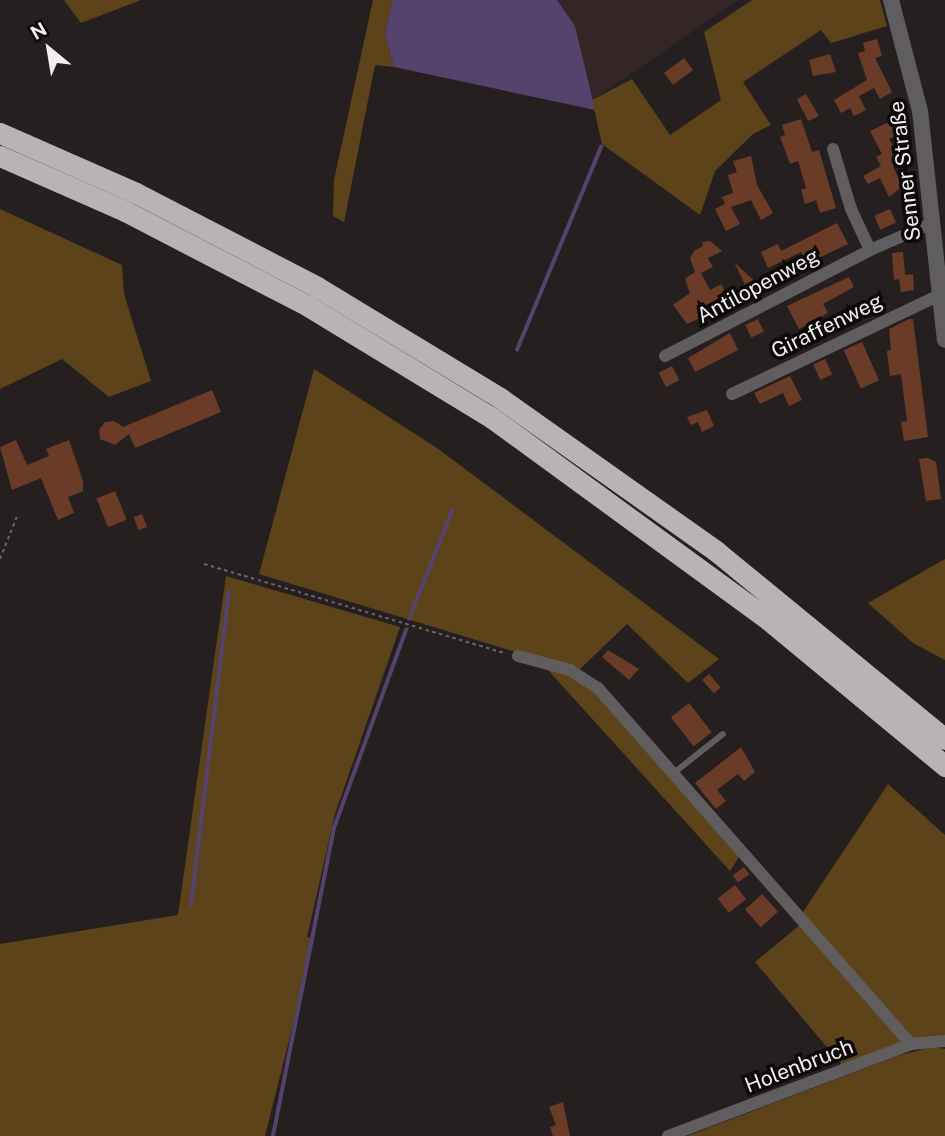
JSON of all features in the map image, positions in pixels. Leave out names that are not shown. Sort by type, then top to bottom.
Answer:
[{"type":"highway","points":[[0,133],[135,193],[317,287],[478,384],[716,551],[945,739]]},
{"type":"highway","points":[[0,156],[125,211],[308,306],[492,418],[765,618],[945,766]]},
{"type":"street","name":"Senner Straße","points":[[891,0],[915,85],[945,340]]},
{"type":"street","points":[[832,149],[851,209],[870,250]]},
{"type":"street","name":"Antilopenweg","points":[[665,356],[870,250],[932,223]]},
{"type":"street","name":"Giraffenweg","points":[[732,394],[942,303]]},
{"type":"street","points":[[518,656],[570,670],[598,688],[675,772],[911,1044]]},
{"type":"street","name":"Holenbruch","points":[[668,1136],[911,1044],[945,1041]]},
{"type":"lane","points":[[675,772],[723,734]]},
{"type":"path","points":[[0,559],[18,514]]},
{"type":"path","points":[[204,564],[518,656]]},
{"type":"shaded area","points":[[64,0],[141,0],[81,23]]},
{"type":"shaded area","points":[[373,0],[392,0],[385,35],[394,67],[375,65],[344,222],[333,216],[334,180]]},
{"type":"shaded area","points":[[392,0],[557,0],[575,26],[595,110],[394,67],[385,35]]},
{"type":"shaded area","points":[[557,0],[739,0],[592,100],[575,26]]},
{"type":"shaded area","points":[[752,0],[880,0],[887,26],[831,43],[821,30],[743,82],[771,125],[753,134],[715,171],[700,215],[602,144],[592,100],[632,79],[670,135],[721,100],[704,32]]},
{"type":"shaded area","points":[[0,209],[122,265],[124,294],[151,381],[109,397],[62,359],[0,389]]},
{"type":"shaded area","points":[[314,369],[437,448],[719,659],[688,683],[627,624],[578,671],[259,574]]},
{"type":"shaded area","points":[[945,559],[945,660],[913,643],[868,603]]},
{"type":"shaded area","points":[[226,576],[400,627],[335,814],[307,937],[312,938],[304,981],[265,1136],[0,1136],[0,944],[178,915]]},
{"type":"shaded area","points":[[547,669],[569,674],[597,691],[741,854],[730,871]]},
{"type":"shaded area","points":[[888,784],[945,835],[945,1035],[911,1040],[801,915]]},
{"type":"shaded area","points":[[801,924],[904,1042],[842,1065],[755,962]]},
{"type":"shaded area","points":[[933,1047],[945,1049],[945,1136],[687,1136],[900,1055]]},
{"type":"building","points":[[877,39],[882,56],[875,58],[892,92],[880,99],[874,88],[859,96],[866,110],[854,116],[850,108],[841,113],[834,100],[867,80],[858,53],[865,51],[863,43]]},
{"type":"building","points":[[830,54],[836,72],[813,76],[809,60]]},
{"type":"building","points":[[684,58],[693,70],[673,85],[664,73]]},
{"type":"building","points":[[806,94],[819,116],[808,121],[797,99]]},
{"type":"building","points":[[801,119],[812,152],[819,150],[836,208],[820,213],[816,200],[805,204],[801,190],[806,188],[798,161],[790,164],[780,137],[785,135],[782,125]]},
{"type":"building","points":[[891,121],[898,135],[889,139],[901,163],[893,167],[903,186],[889,197],[880,178],[868,184],[863,176],[881,166],[876,157],[882,154],[870,131]]},
{"type":"building","points":[[751,156],[757,185],[773,213],[761,220],[751,200],[731,207],[740,224],[726,231],[715,209],[725,204],[722,197],[733,193],[728,175],[737,172],[733,161]]},
{"type":"building","points":[[890,209],[896,223],[880,229],[874,216]]},
{"type":"building","points":[[837,223],[848,244],[808,263],[801,252],[768,268],[761,252],[778,244],[781,251]]},
{"type":"building","points":[[710,241],[722,251],[708,258],[713,267],[701,273],[710,290],[722,284],[728,305],[687,324],[673,305],[690,293],[685,279],[695,272],[690,258],[694,251],[703,246],[702,242]]},
{"type":"building","points":[[903,252],[905,275],[913,274],[914,290],[901,292],[899,279],[894,280],[892,253]]},
{"type":"building","points":[[736,264],[761,287],[749,293]]},
{"type":"building","points":[[849,277],[854,287],[823,304],[828,313],[799,329],[787,306]]},
{"type":"building","points":[[758,319],[764,332],[751,338],[745,325]]},
{"type":"building","points":[[913,319],[928,437],[904,441],[901,422],[907,421],[901,374],[890,376],[887,351],[891,350],[889,329]]},
{"type":"building","points":[[730,333],[738,350],[695,372],[688,358]]},
{"type":"building","points":[[862,342],[879,380],[861,389],[844,350]]},
{"type":"building","points":[[825,359],[832,374],[820,380],[813,364]]},
{"type":"building","points":[[672,366],[679,380],[666,387],[659,373]]},
{"type":"building","points":[[790,376],[802,400],[789,406],[783,393],[760,404],[754,393]]},
{"type":"building","points":[[212,390],[221,412],[135,448],[129,434],[115,445],[100,439],[99,430],[105,422],[114,421],[123,427]]},
{"type":"building","points":[[707,410],[714,426],[702,432],[698,422],[691,425],[687,417]]},
{"type":"building","points":[[16,440],[27,465],[49,456],[46,449],[69,440],[83,481],[83,491],[68,497],[74,513],[58,520],[41,478],[12,490],[0,447]]},
{"type":"building","points":[[928,458],[936,462],[941,499],[926,501],[919,459]]},
{"type":"building","points":[[115,491],[127,520],[108,527],[96,498]]},
{"type":"building","points":[[142,514],[147,527],[139,530],[134,517]]},
{"type":"building","points":[[608,650],[639,669],[629,680],[602,657]]},
{"type":"building","points":[[709,674],[721,688],[714,693],[702,680]]},
{"type":"building","points":[[689,703],[712,732],[694,746],[671,717]]},
{"type":"building","points":[[741,747],[755,772],[744,781],[738,774],[717,790],[726,801],[716,809],[695,783]]},
{"type":"building","points":[[744,867],[749,874],[738,883],[733,875]]},
{"type":"building","points":[[735,885],[746,899],[729,913],[718,899]]},
{"type":"building","points":[[762,894],[778,912],[761,927],[745,909]]},
{"type":"building","points":[[563,1102],[570,1136],[553,1136],[550,1127],[556,1125],[549,1107]]},
{"type":"waterway","points":[[517,350],[601,147]]},
{"type":"waterway","points":[[409,619],[453,509]]},
{"type":"waterway","points":[[191,905],[229,592]]},
{"type":"waterway","points":[[273,1136],[334,828],[406,630]]}]
